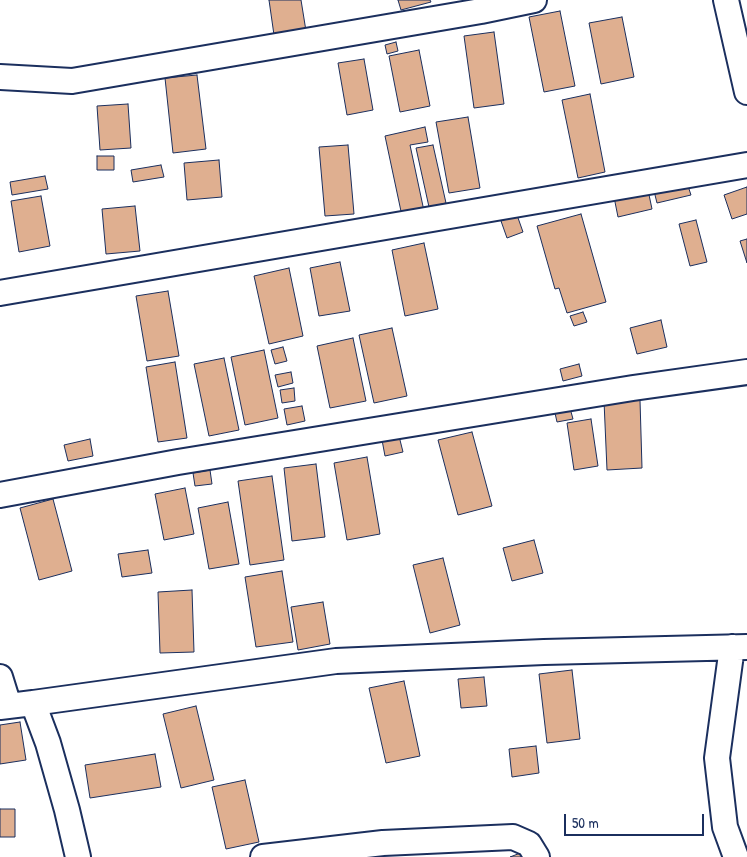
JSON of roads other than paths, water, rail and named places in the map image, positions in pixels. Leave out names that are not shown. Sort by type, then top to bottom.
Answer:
[{"type":"street","points":[[0,77],[72,81],[481,11],[534,0]]},
{"type":"street","points":[[726,0],[747,92]]},
{"type":"street","points":[[0,293],[747,165]]},
{"type":"street","points":[[0,495],[197,459],[623,390],[747,372]]},
{"type":"street","points":[[0,678],[4,706],[336,662],[544,652],[739,647],[717,758],[725,826],[736,857]]},
{"type":"street","points":[[33,703],[48,743],[78,857]]},
{"type":"street","points":[[263,857],[383,843],[513,837],[529,844],[537,857]]}]
